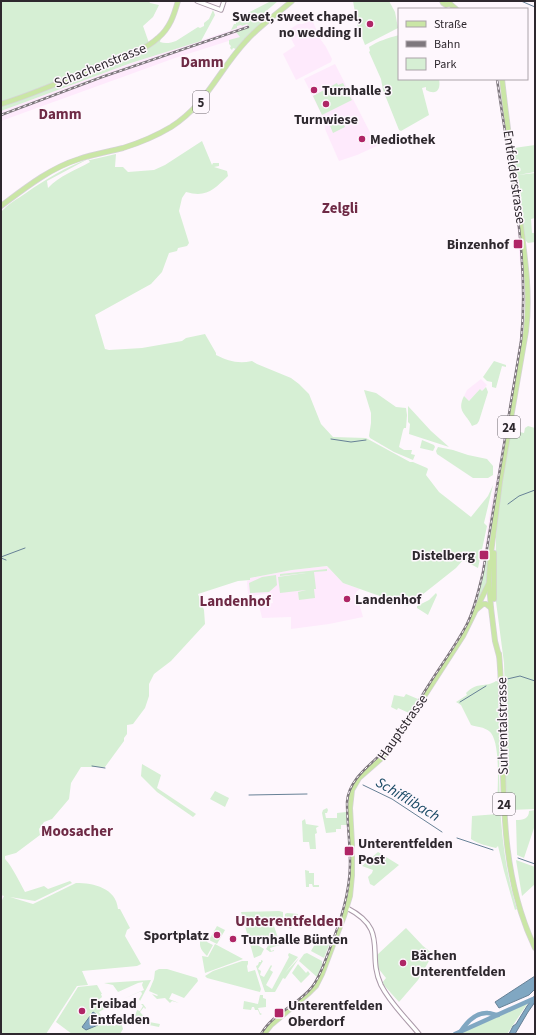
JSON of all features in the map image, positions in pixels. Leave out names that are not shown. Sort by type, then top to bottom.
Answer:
[{"type":"main road","name":"Schachenstrasse","points":[[1,104],[150,45],[168,27],[173,18],[178,1]]},
{"type":"main road","name":"5","points":[[1,206],[38,180],[68,163],[80,158],[135,144],[158,134],[182,120],[208,94],[235,53],[246,40],[292,1]]},
{"type":"main road","points":[[442,1],[445,5],[450,2]]},
{"type":"main road","name":"Entfelderstrasse","points":[[499,656],[495,641],[491,608],[494,537],[500,481],[526,331],[528,307],[522,230],[509,144],[502,80]]},
{"type":"main road","name":"Entfelderstrasse","points":[[491,595],[489,582],[494,537]]},
{"type":"main road","points":[[476,610],[489,582]]},
{"type":"main road","points":[[483,596],[491,595]]},
{"type":"main road","points":[[476,610],[483,599],[491,595]]},
{"type":"main road","name":"Suhrentalstrasse","points":[[491,595],[502,692],[506,839],[517,897],[535,948]]},
{"type":"main road","points":[[476,610],[483,604],[486,604],[491,608]]},
{"type":"main road","name":"Hauptstrasse","points":[[264,1034],[272,1024],[316,986],[347,908],[350,896],[352,864],[350,808],[352,790],[360,778],[383,757],[398,737],[460,640],[476,610]]},
{"type":"street","points":[[197,1],[221,10],[224,1]]},
{"type":"street","points":[[347,908],[362,918],[372,930],[375,940],[377,973],[382,986],[396,1007],[419,1034]]},
{"type":"shaded area","points":[[312,20],[332,59],[331,62],[296,80],[283,54],[295,46],[287,31],[298,24],[303,24]]},
{"type":"shaded area","points":[[247,24],[250,27],[236,32],[241,37],[175,58],[1,121],[1,111],[131,63],[237,28],[237,26]]},
{"type":"shaded area","points":[[335,64],[377,146],[339,161],[325,129],[323,117],[304,79]]},
{"type":"shaded area","points":[[496,80],[498,80],[505,135]]},
{"type":"shaded area","points":[[507,155],[509,155],[512,176],[518,227],[525,301],[523,301],[517,223]]},
{"type":"shaded area","points":[[523,314],[521,342],[481,586],[479,586],[492,499],[520,347]]},
{"type":"shaded area","points":[[481,379],[487,385],[482,391],[480,389],[469,401],[464,396],[467,390]]},
{"type":"shaded area","points":[[327,566],[343,583],[360,589],[356,592],[363,617],[329,624],[291,629],[291,617],[262,618],[259,605],[273,603],[271,593],[251,596],[248,595],[247,581],[250,580],[250,578],[292,570]]},
{"type":"green space","points":[[1,1],[149,1],[150,3],[159,5],[153,17],[143,26],[149,43],[141,48],[1,103]]},
{"type":"green space","points":[[271,1],[278,1],[258,18],[261,23],[236,49],[233,48],[232,50],[230,48],[231,46],[229,44],[229,40],[240,37],[236,32],[250,27],[247,24],[237,26],[237,28],[231,30],[234,24],[236,24],[236,21],[240,17]]},
{"type":"green space","points":[[353,1],[389,1],[395,12],[398,28],[365,45],[357,24]]},
{"type":"green space","points":[[213,10],[215,15],[201,41],[131,63],[1,111],[1,106],[138,52],[161,37],[160,42],[162,43],[176,41],[198,27],[200,28],[204,26],[204,23],[209,19]]},
{"type":"green space","points":[[398,35],[398,80],[439,80],[439,88],[435,92],[426,90],[426,87],[422,88],[429,115],[401,131],[399,130],[383,90],[381,79],[369,52],[369,47],[383,40]]},
{"type":"green space","name":"Turnwiese","points":[[337,83],[338,85],[343,83],[352,100],[322,115],[313,96]]},
{"type":"green space","points":[[342,120],[345,127],[333,133],[330,126]]},
{"type":"green space","points":[[202,141],[212,165],[213,163],[219,163],[219,166],[214,167],[227,171],[228,176],[210,191],[205,193],[193,194],[186,192],[182,198],[179,211],[189,243],[187,246],[178,248],[177,251],[169,253],[162,272],[151,284],[95,315],[105,349],[142,348],[182,341],[186,338],[205,334],[216,355],[233,361],[252,361],[291,378],[299,384],[309,394],[321,424],[333,437],[366,438],[410,462],[427,468],[426,475],[439,492],[471,517],[488,496],[493,485],[484,523],[487,526],[478,568],[463,560],[456,568],[408,606],[343,583],[327,566],[292,570],[250,578],[250,580],[238,581],[198,594],[204,610],[205,624],[171,661],[154,674],[149,684],[149,696],[145,708],[133,724],[127,725],[127,734],[124,741],[105,767],[81,767],[71,783],[69,799],[52,819],[44,822],[39,829],[40,835],[16,853],[5,856],[5,859],[25,892],[44,886],[48,889],[70,881],[72,883],[35,901],[10,897],[33,904],[76,883],[90,884],[103,888],[109,892],[113,896],[118,909],[120,909],[130,928],[127,930],[125,936],[141,964],[137,966],[82,971],[88,985],[77,986],[46,1034],[1,1034],[1,902],[4,896],[1,895],[1,212],[7,206],[49,178],[88,159],[90,160],[116,154],[115,167],[123,167],[128,172],[154,170],[165,165]],"holes":[[[88,159],[90,162],[62,177],[48,188],[47,181]]]},
{"type":"green space","points":[[535,145],[535,172],[518,175],[535,173],[535,218],[531,219],[532,233],[535,233],[535,242],[528,243],[525,240],[513,151],[514,148]]},
{"type":"green space","points":[[494,361],[506,365],[506,367],[502,366],[496,388],[492,387],[492,382],[487,381],[483,377]]},
{"type":"green space","points":[[486,387],[488,392],[479,421],[477,424],[472,426],[463,412],[461,406],[462,401],[464,396],[469,401],[480,389],[482,391]]},
{"type":"green space","points":[[364,390],[376,393],[396,407],[406,408],[406,428],[403,430],[399,447],[404,450],[412,450],[411,454],[415,455],[413,460],[394,452],[370,438],[371,413]]},
{"type":"green space","points":[[408,406],[431,431],[449,447],[409,434],[410,424],[408,422]]},
{"type":"green space","points":[[512,422],[515,423],[515,431],[524,433],[525,428],[528,426],[535,428],[535,809],[510,810],[507,803],[505,768],[504,663],[495,594],[498,505]]},
{"type":"green space","points":[[422,440],[434,445],[435,447],[433,451],[420,448]]},
{"type":"green space","points":[[438,447],[487,459],[493,466],[493,475],[488,478],[473,478],[437,454],[436,451]]},
{"type":"green space","points":[[488,543],[486,587],[474,608],[482,578]]},
{"type":"green space","points":[[327,569],[327,571],[314,572],[316,589],[314,589],[315,598],[299,600],[298,592],[306,590],[280,593],[278,577],[306,573],[280,576],[280,574]]},
{"type":"green space","points":[[276,575],[277,585],[269,592],[250,593],[249,583],[262,577]]},
{"type":"green space","points":[[436,593],[437,595],[428,615],[417,608],[417,606],[429,600]]},
{"type":"green space","points":[[496,681],[499,682],[499,768],[501,825],[510,881],[517,909],[515,910],[498,846],[496,848],[480,844],[471,839],[472,816],[498,814],[498,768],[496,745],[489,731],[471,725],[461,705],[456,702],[467,695],[466,693],[470,689]]},
{"type":"green space","points":[[406,694],[418,699],[409,713],[398,708],[397,710],[391,707],[394,695],[404,697]]},
{"type":"green space","points":[[142,764],[161,775],[157,788],[196,814],[193,817],[157,792],[141,776]]},
{"type":"green space","points":[[215,791],[229,798],[225,807],[210,799]]},
{"type":"green space","points":[[327,808],[327,813],[325,813],[326,818],[337,818],[337,813],[346,812],[347,825],[341,825],[341,829],[336,829],[336,832],[326,833],[322,813],[323,810]]},
{"type":"green space","points":[[535,810],[535,825],[524,858],[517,855],[516,820],[525,818],[528,816],[529,811]]},
{"type":"green space","points":[[305,819],[306,824],[319,826],[316,828],[317,833],[315,834],[316,849],[310,849],[309,842],[303,842],[302,821]]},
{"type":"green space","points":[[378,852],[399,865],[374,886],[370,884],[368,877],[373,870],[362,866]]},
{"type":"green space","points":[[516,860],[535,867],[535,884],[522,896]]},
{"type":"green space","points":[[305,870],[309,871],[309,873],[314,873],[314,885],[319,885],[319,887],[313,887],[312,884],[309,884],[309,887],[306,887]]},
{"type":"green space","points":[[241,912],[283,912],[283,919],[282,917],[272,920],[278,938],[287,935],[283,944],[270,948],[271,951],[274,951],[270,952],[266,949],[269,944],[252,937],[251,941],[264,949],[261,955],[254,958]]},
{"type":"green space","points":[[285,914],[298,914],[291,929],[286,923]]},
{"type":"green space","name":"Sportplatz","points":[[217,926],[225,930],[217,944],[209,940]]},
{"type":"green space","name":"Bächen Unterentfelden","points":[[406,928],[433,954],[418,980],[399,1002],[382,983],[386,978],[378,968],[377,955]]},
{"type":"green space","points":[[202,935],[208,939],[207,942],[213,945],[207,956],[200,947]]},
{"type":"green space","points":[[319,937],[329,942],[324,958],[311,951]]},
{"type":"green space","points":[[215,944],[243,959],[205,973],[202,956],[208,957]]},
{"type":"green space","points":[[289,953],[298,957],[285,973],[299,958],[285,979],[283,978],[275,992],[265,992],[256,966],[259,962],[261,962],[261,960],[263,961],[258,969],[261,971],[260,975],[264,977],[271,965],[272,966],[270,970],[273,972],[266,985],[272,989],[289,957]]},
{"type":"green space","points":[[307,953],[322,961],[317,977],[299,961],[304,954]]},
{"type":"green space","points":[[242,961],[248,961],[248,972],[255,970],[261,989],[260,992],[207,978],[205,976],[213,971]]},
{"type":"green space","points":[[298,964],[306,973],[308,971],[310,974],[301,983],[292,973]]},
{"type":"green space","points":[[159,969],[167,969],[197,978],[198,981],[184,998],[172,993],[169,999],[179,1003],[172,1001],[170,1003],[165,998],[157,999],[152,994],[158,995],[149,991],[154,979],[155,971]]},
{"type":"green space","points":[[151,980],[140,1001],[139,999],[142,994],[141,991],[144,990],[142,985],[143,982],[118,992],[113,985],[104,983]]},
{"type":"green space","name":"Freibad Entfelden","points":[[97,985],[102,997],[97,1001],[99,1005],[102,1004],[104,1009],[99,1012],[102,1017],[104,1016],[107,1026],[113,1024],[114,1026],[121,1022],[123,1029],[120,1034],[72,1034],[56,1022],[78,987]]},
{"type":"green space","points":[[260,995],[263,995],[263,998],[266,999],[266,1007],[258,1008],[262,1014],[260,1015],[258,1010],[255,1010],[254,1007],[252,1007],[251,1010],[243,1009],[244,1001],[258,1004]]},
{"type":"green space","points":[[528,1003],[507,1034],[459,1034]]},
{"type":"green space","points":[[141,1004],[143,1004],[146,1008],[145,1009],[144,1007],[140,1012],[149,1022],[160,1024],[159,1027],[144,1024],[135,1018],[137,1010],[140,1011],[143,1006]]},
{"type":"water","points":[[535,976],[535,989],[529,995],[499,1008],[495,1002]]},
{"type":"water","points":[[535,995],[535,1002],[515,1034],[509,1034],[513,1026],[516,1024]]},
{"type":"water","points":[[93,1012],[96,1014],[89,1024],[91,1025],[96,1021],[98,1025],[86,1030],[82,1027]]},
{"type":"waterway","points":[[521,1],[535,7]]},
{"type":"waterway","points":[[331,439],[351,442],[366,440]]},
{"type":"waterway","points":[[508,504],[519,496],[535,490]]},
{"type":"waterway","points":[[1,557],[25,548]]},
{"type":"waterway","points":[[1,558],[6,560]]},
{"type":"waterway","points":[[503,680],[520,676],[535,681]]},
{"type":"waterway","points":[[460,702],[486,686]]},
{"type":"waterway","name":"Schifflibach","points":[[92,766],[105,768]]},
{"type":"waterway","name":"Schifflibach","points":[[363,785],[392,799],[442,832]]},
{"type":"waterway","name":"Schifflibach","points":[[249,795],[307,794]]},
{"type":"waterway","name":"Schifflibach","points":[[457,838],[493,850]]},
{"type":"waterway","name":"Schifflibach","points":[[518,858],[535,864]]},
{"type":"waterway","points":[[455,1034],[533,999]]},
{"type":"waterway","points":[[461,1031],[469,1021],[480,1014],[488,1013],[498,1015]]},
{"type":"railway","points":[[1,115],[102,77],[248,27]]},
{"type":"railway","points":[[261,1034],[272,1020],[300,999],[312,987],[320,974],[333,940],[344,908],[350,874],[347,802],[349,792],[358,776],[392,742],[458,640],[470,618],[480,585],[521,341],[523,308],[521,243],[497,80]]},
{"type":"place","name":"Sweet, sweet chapel, no wedding II","points":[[370,24]]},
{"type":"place","name":"Turnhalle 3","points":[[314,90]]},
{"type":"place","name":"Turnwiese","points":[[326,104]]},
{"type":"place","name":"Mediothek","points":[[362,139]]},
{"type":"place","name":"Binzenhof","points":[[518,244]]},
{"type":"place","name":"Distelberg","points":[[484,555]]},
{"type":"place","name":"Landenhof","points":[[347,599]]},
{"type":"place","name":"Unterentfelden Post","points":[[349,851]]},
{"type":"place","name":"Sportplatz","points":[[217,935]]},
{"type":"place","name":"Turnhalle Bünten","points":[[233,939]]},
{"type":"place","name":"Bächen Unterentfelden","points":[[403,963]]},
{"type":"place","name":"Freibad Entfelden","points":[[82,1011]]},
{"type":"place","name":"Unterentfelden Oberdorf","points":[[279,1013]]},
{"type":"district","name":"Damm","points":[[202,62]]},
{"type":"district","name":"Damm","points":[[60,114]]},
{"type":"district","name":"Zelgli","points":[[340,208]]},
{"type":"district","name":"Landenhof","points":[[235,601]]},
{"type":"district","name":"Moosacher","points":[[77,831]]},
{"type":"district","name":"Unterentfelden","points":[[289,920]]}]
